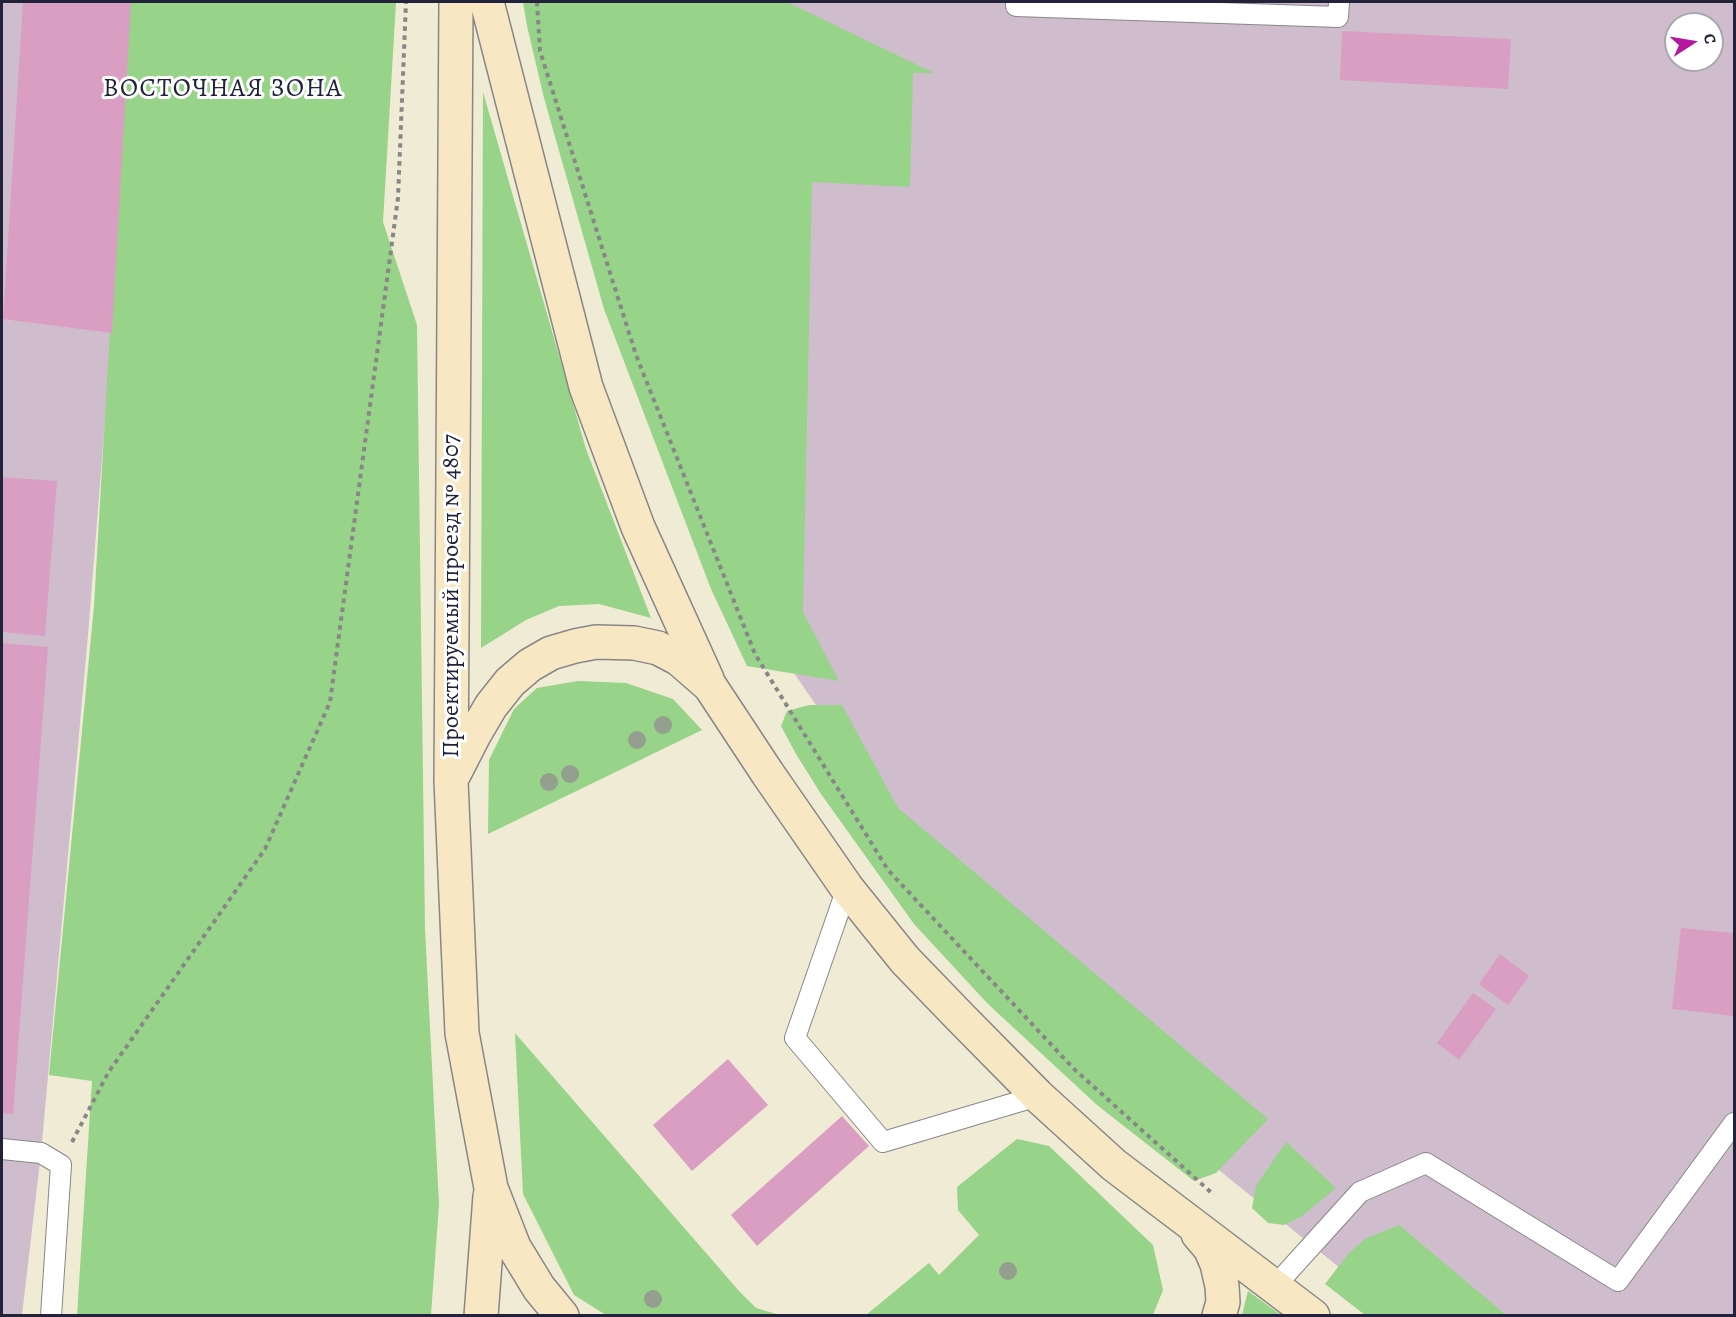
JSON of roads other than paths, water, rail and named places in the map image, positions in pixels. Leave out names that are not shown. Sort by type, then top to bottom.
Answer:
[{"type":"main road","name":"Проектируемый проезд № 4807","points":[[456,2],[451,781],[462,1034],[491,1188]]},
{"type":"main road","points":[[487,2],[586,387],[638,527],[710,686],[847,888],[905,960],[1038,1096],[1114,1165],[1313,1316]]},
{"type":"main road","points":[[451,781],[491,706],[510,682],[530,665],[550,653],[596,642],[634,643],[658,648],[680,659],[710,686]]},
{"type":"main road","points":[[482,1316],[491,1188]]},
{"type":"main road","points":[[491,1188],[514,1247],[539,1288],[562,1316]]},
{"type":"main road","points":[[1181,1215],[1210,1248],[1217,1264],[1223,1302],[1219,1316]]},
{"type":"lane","points":[[1016,2],[1016,6],[1338,17],[1339,2]]},
{"type":"lane","points":[[847,888],[795,1038],[884,1142],[1038,1096]]},
{"type":"lane","points":[[1275,1286],[1360,1192],[1426,1163],[1618,1281],[1734,1123]]},
{"type":"lane","points":[[2,1149],[41,1154],[61,1165],[51,1316]]},
{"type":"district","name":"ВОСТОЧНАЯ ЗОНА","points":[[223,90]]}]
